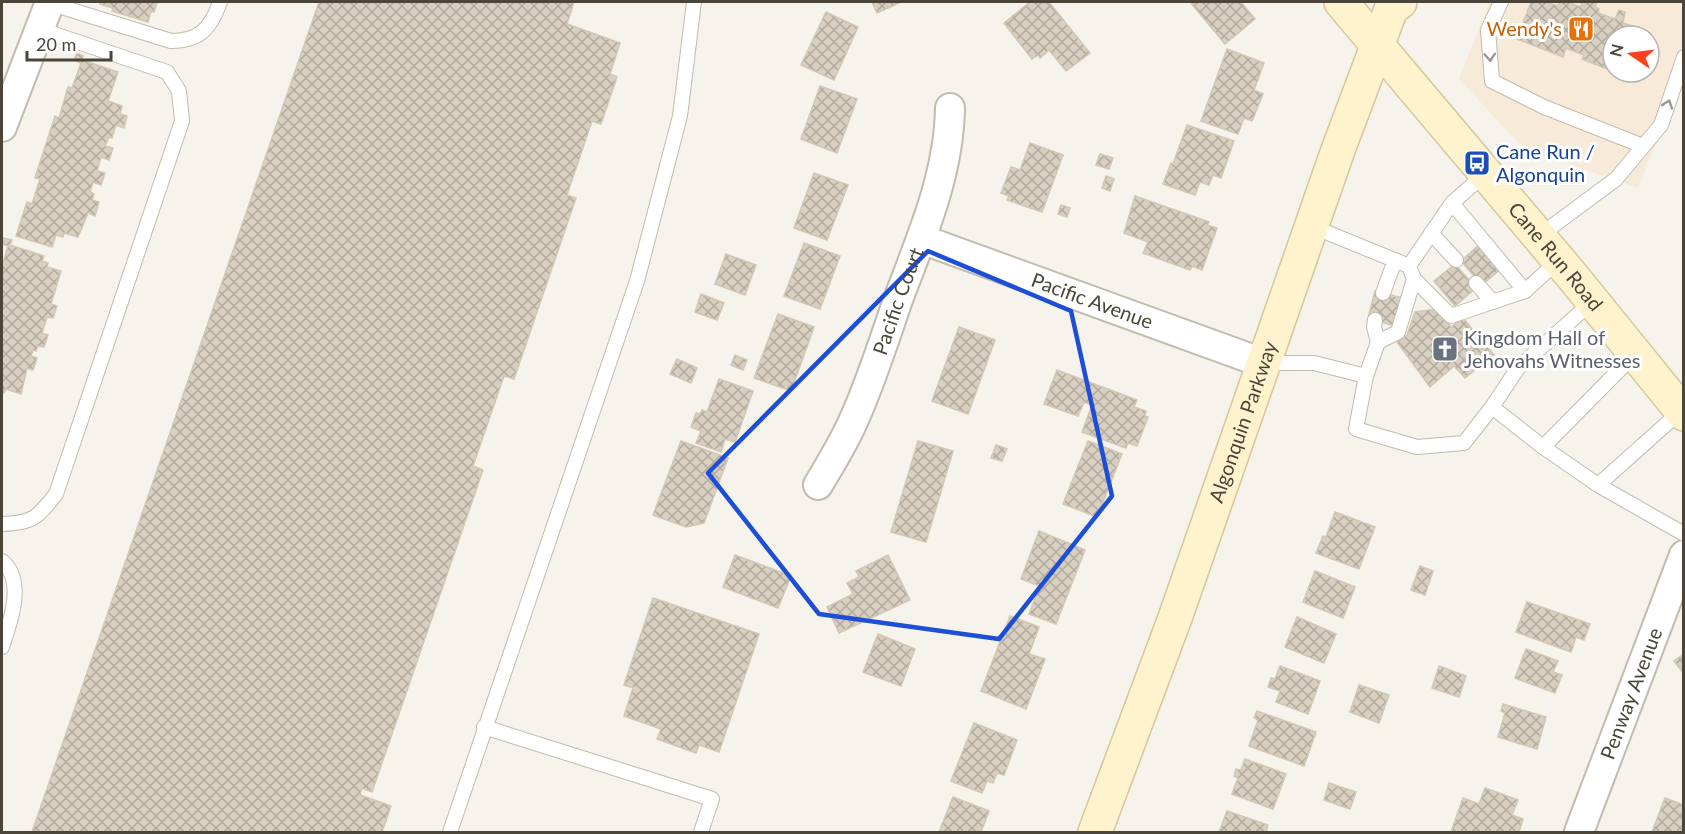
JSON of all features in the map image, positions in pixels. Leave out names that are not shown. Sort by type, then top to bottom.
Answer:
[{"type":"main road","name":"Cane Run Road","points":[[1341,2],[1549,248],[1682,412]]},
{"type":"main road","name":"Algonquin Parkway","points":[[1095,832],[1175,618],[1311,226],[1393,4]]},
{"type":"street","points":[[2,127],[49,2]]},
{"type":"street","name":"Pacific Court","points":[[818,485],[855,417],[921,239],[940,183],[950,129],[950,108]]},
{"type":"street","name":"Pacific Avenue","points":[[921,239],[1263,363]]},
{"type":"street","name":"Penway Avenue","points":[[1579,832],[1683,555]]},
{"type":"lane","points":[[49,2],[171,41],[186,41],[203,32],[215,17],[220,2]]},
{"type":"lane","points":[[450,832],[637,281],[680,117],[694,2]]},
{"type":"lane","points":[[1501,2],[1488,30],[1492,81],[1544,107],[1643,146]]},
{"type":"lane","points":[[2,524],[24,523],[41,513],[56,494],[182,121],[179,91],[167,72],[39,29]]},
{"type":"lane","points":[[1311,226],[1408,266],[1414,279],[1451,316],[1525,291],[1549,248],[1616,179],[1661,125],[1683,57]]},
{"type":"lane","points":[[1408,266],[1452,203],[1486,173]]},
{"type":"lane","points":[[1452,203],[1525,291]]},
{"type":"lane","points":[[1431,233],[1456,260]]},
{"type":"lane","points":[[1383,293],[1395,260]]},
{"type":"lane","points":[[1378,342],[1398,332],[1414,279]]},
{"type":"lane","points":[[1476,283],[1492,302]]},
{"type":"lane","points":[[1375,320],[1374,327],[1378,342],[1366,376],[1356,429],[1417,447],[1464,443],[1518,368],[1593,301]]},
{"type":"lane","points":[[1543,447],[1635,354]]},
{"type":"lane","points":[[1263,363],[1314,363],[1366,376]]},
{"type":"lane","points":[[1492,407],[1543,447],[1598,485],[1683,534]]},
{"type":"lane","points":[[1598,485],[1682,412]]},
{"type":"lane","points":[[2,561],[14,584],[12,616],[2,647]]},
{"type":"lane","points":[[484,727],[712,799],[701,832]]},
{"type":"highlighted area","points":[[928,251],[1071,311],[1112,496],[999,639],[819,614],[708,473]]},
{"type":"shaded area","points":[[1489,2],[1683,2],[1683,77],[1638,188],[1523,148],[1459,79]]},
{"type":"building","points":[[101,2],[157,3],[154,12],[151,11],[148,22],[112,11],[113,8],[100,4]]},
{"type":"building","points":[[319,2],[574,2],[567,24],[620,43],[610,74],[617,77],[601,124],[592,121],[567,195],[576,198],[514,379],[504,376],[473,466],[483,470],[372,792],[362,788],[360,795],[391,806],[382,832],[32,832]]},
{"type":"building","points":[[872,2],[901,2],[877,13]]},
{"type":"building","points":[[1030,2],[1049,2],[1090,53],[1066,71],[1049,50],[1040,58],[1038,55],[1032,59],[1004,23]]},
{"type":"building","points":[[1190,2],[1241,2],[1255,19],[1225,44]]},
{"type":"building","points":[[1531,2],[1545,2],[1558,6],[1559,2],[1567,2],[1581,7],[1582,2],[1586,4],[1586,2],[1597,2],[1595,7],[1599,9],[1598,13],[1615,19],[1619,10],[1625,12],[1623,23],[1626,24],[1601,24],[1601,67],[1582,59],[1584,55],[1566,48],[1563,57],[1517,39]]},
{"type":"building","points":[[826,12],[858,27],[834,80],[801,65]]},
{"type":"building","points":[[1227,49],[1264,63],[1254,90],[1263,94],[1252,121],[1244,118],[1238,134],[1201,121]]},
{"type":"building","points":[[77,53],[83,56],[82,60],[118,72],[108,101],[122,106],[120,114],[127,116],[124,128],[116,125],[112,138],[109,137],[105,146],[113,148],[109,160],[101,157],[97,171],[105,173],[101,185],[93,182],[90,192],[94,194],[92,200],[99,202],[95,216],[88,213],[78,237],[64,233],[63,237],[56,235],[52,247],[16,236],[27,202],[32,204],[40,179],[35,178],[55,116],[59,118],[68,87],[72,88],[81,63],[74,60]]},
{"type":"building","points":[[820,86],[857,99],[837,153],[801,139]]},
{"type":"building","points":[[1187,125],[1234,141],[1221,178],[1213,175],[1209,185],[1200,182],[1195,195],[1163,184]]},
{"type":"building","points":[[1030,143],[1063,155],[1042,212],[1007,200],[1009,196],[1001,193],[1011,167],[1020,170]]},
{"type":"building","points":[[1100,154],[1113,158],[1109,169],[1096,165]]},
{"type":"building","points":[[814,173],[848,185],[827,240],[794,228]]},
{"type":"building","points":[[1106,176],[1114,179],[1110,191],[1102,188]]},
{"type":"building","points":[[1135,196],[1209,222],[1207,225],[1217,228],[1202,270],[1192,266],[1190,270],[1143,253],[1148,242],[1124,233]]},
{"type":"building","points":[[1061,205],[1070,208],[1067,217],[1058,214]]},
{"type":"building","points":[[4,238],[12,240],[10,245],[44,256],[42,261],[48,263],[47,267],[61,271],[51,304],[57,306],[53,318],[47,317],[42,333],[48,335],[44,347],[38,346],[36,351],[33,350],[31,356],[37,358],[33,370],[27,368],[21,394],[6,389],[4,393],[2,392],[2,266],[8,246],[2,244]]},
{"type":"building","points":[[804,243],[840,256],[820,309],[784,296]]},
{"type":"building","points":[[1481,243],[1502,268],[1482,285],[1461,261]]},
{"type":"building","points":[[726,254],[756,265],[745,295],[715,284]]},
{"type":"building","points":[[1455,264],[1476,288],[1455,306],[1434,281]]},
{"type":"building","points":[[1375,291],[1403,298],[1395,326],[1368,318]]},
{"type":"building","points":[[701,294],[724,303],[717,320],[695,312]]},
{"type":"building","name":"Kingdom Hall of Jehovahs Witnesses","points":[[1437,309],[1451,327],[1463,318],[1494,355],[1465,378],[1454,366],[1430,387],[1397,342],[1407,335],[1415,312]]},
{"type":"building","points":[[778,314],[814,327],[791,391],[754,378]]},
{"type":"building","points":[[959,327],[995,340],[968,414],[932,401]]},
{"type":"building","points":[[735,355],[747,360],[743,370],[731,365]]},
{"type":"building","points":[[677,359],[697,368],[691,383],[670,374]]},
{"type":"building","points":[[1057,370],[1137,400],[1134,407],[1146,411],[1145,416],[1148,417],[1137,446],[1128,443],[1126,448],[1082,432],[1092,405],[1084,402],[1078,416],[1044,404]]},
{"type":"building","points":[[719,379],[753,391],[735,442],[725,439],[721,452],[696,443],[701,431],[691,427],[696,413],[700,414],[702,410],[707,412]]},
{"type":"building","points":[[681,441],[728,458],[704,523],[686,527],[653,515]]},
{"type":"building","points":[[918,441],[953,451],[926,542],[891,532]]},
{"type":"building","points":[[1088,441],[1122,454],[1097,517],[1063,504]]},
{"type":"building","points":[[996,445],[1007,449],[1002,461],[991,458]]},
{"type":"building","points":[[1335,512],[1375,527],[1359,569],[1316,553],[1323,536],[1326,537]]},
{"type":"building","points":[[1039,531],[1085,550],[1056,624],[1029,614],[1040,586],[1021,579]]},
{"type":"building","points":[[735,555],[791,576],[778,608],[723,587]]},
{"type":"building","points":[[888,555],[910,600],[839,633],[827,607],[853,594],[847,583],[859,577],[856,571]]},
{"type":"building","points":[[1420,566],[1433,571],[1425,595],[1411,590]]},
{"type":"building","points":[[1315,571],[1355,587],[1343,618],[1303,602]]},
{"type":"building","points":[[653,598],[759,634],[719,752],[699,745],[696,753],[657,739],[661,729],[624,716],[633,688],[624,685]]},
{"type":"building","points":[[1527,602],[1590,624],[1584,640],[1576,637],[1571,652],[1516,632]]},
{"type":"building","points":[[1010,616],[1039,627],[1029,654],[1045,659],[1026,709],[981,691]]},
{"type":"building","points":[[1297,617],[1336,634],[1324,663],[1285,647]]},
{"type":"building","points":[[878,634],[915,649],[901,686],[863,672]]},
{"type":"building","points":[[1526,649],[1558,661],[1553,672],[1562,675],[1555,693],[1515,678]]},
{"type":"building","points":[[1684,654],[1684,674],[1674,661]]},
{"type":"building","points":[[1280,666],[1320,681],[1308,714],[1276,702],[1280,691],[1268,687],[1271,678],[1275,679]]},
{"type":"building","points":[[1439,666],[1466,676],[1459,697],[1432,688]]},
{"type":"building","points":[[1359,685],[1389,695],[1379,723],[1350,712]]},
{"type":"building","points":[[1503,704],[1546,717],[1537,749],[1498,737],[1505,713],[1501,711]]},
{"type":"building","points":[[1257,711],[1316,732],[1304,766],[1249,746],[1258,720],[1254,718]]},
{"type":"building","points":[[974,723],[1017,740],[1004,775],[997,773],[993,783],[987,781],[982,793],[951,781]]},
{"type":"building","points":[[1245,759],[1286,774],[1273,809],[1232,794],[1238,778],[1234,776],[1236,769],[1241,770]]},
{"type":"building","points":[[1329,783],[1356,792],[1350,809],[1324,800]]},
{"type":"building","points":[[1485,788],[1518,800],[1512,815],[1523,819],[1519,832],[1451,832],[1463,798],[1479,804]]},
{"type":"building","points":[[953,797],[989,811],[981,832],[939,832]]},
{"type":"building","points":[[1665,798],[1684,805],[1684,832],[1652,832]]},
{"type":"building","points":[[1227,811],[1268,825],[1266,832],[1219,832]]},
{"type":"place","name":"Wendy's","points":[[1581,29]]},
{"type":"place","name":"Cane Run / Algonquin","points":[[1477,163]]},
{"type":"place","name":"Kingdom Hall of Jehovahs Witnesses","points":[[1445,349]]}]
